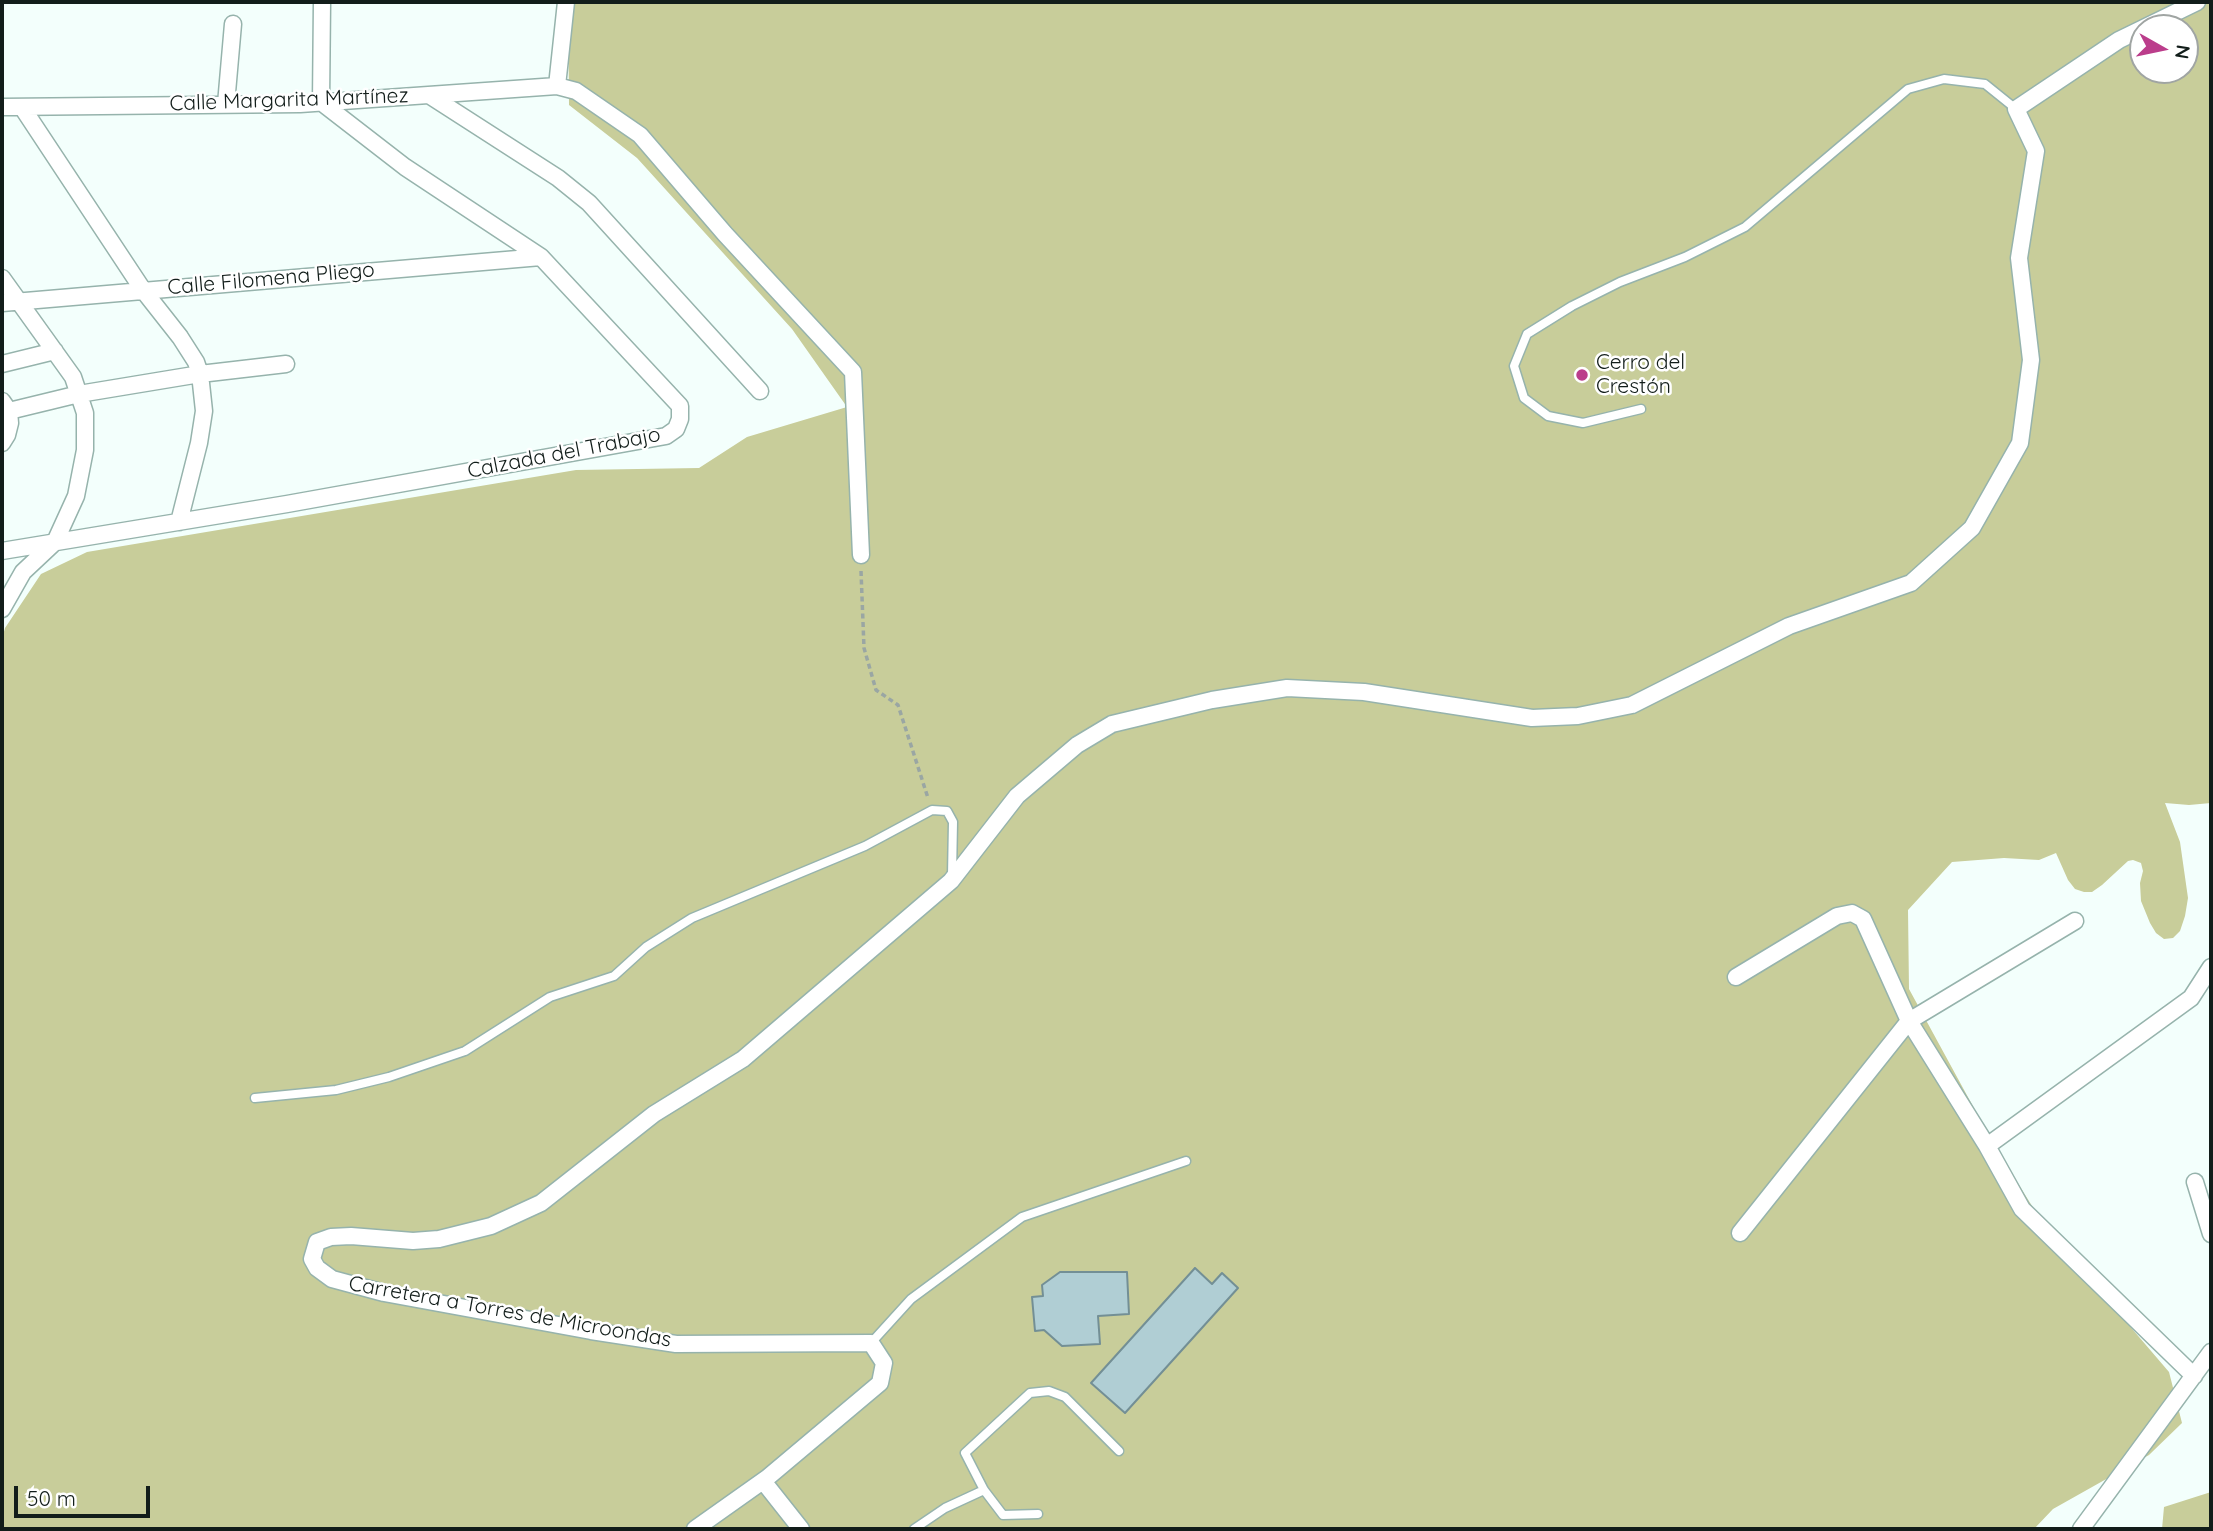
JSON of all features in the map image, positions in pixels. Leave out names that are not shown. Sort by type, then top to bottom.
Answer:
[{"type":"street","points":[[321,102],[322,2]]},
{"type":"street","points":[[557,86],[566,2]]},
{"type":"street","points":[[2016,109],[2119,40],[2197,2]]},
{"type":"street","points":[[226,104],[233,24]]},
{"type":"street","name":"Calle Margarita Martínez","points":[[2,107],[321,102],[557,86],[576,91],[640,135],[726,234],[853,372],[861,555]]},
{"type":"street","points":[[429,95],[558,178],[589,203],[760,391]]},
{"type":"street","name":"Calzada del Trabajo","points":[[2,551],[666,436],[676,429],[680,419],[680,406],[541,257],[405,167],[321,102]]},
{"type":"street","points":[[22,107],[143,290],[196,362],[204,411],[199,443],[179,522]]},
{"type":"street","name":"Carretera a Torres de Microondas","points":[[871,1343],[676,1344],[384,1293],[332,1279],[317,1268],[312,1259],[317,1242],[331,1237],[413,1241],[439,1238],[491,1226],[541,1203],[654,1114],[743,1059],[951,881],[1017,796],[1077,745],[1112,724],[1212,700],[1287,688],[1364,692],[1532,718],[1578,716],[1632,705],[1789,626],[1911,583],[1972,528],[2020,443],[2031,360],[2019,258],[2036,151],[2016,109]]},
{"type":"street","name":"Calle Filomena Pliego","points":[[2,303],[541,257]]},
{"type":"street","points":[[2,278],[73,377],[85,413],[85,450],[76,496],[55,542],[23,572],[2,608]]},
{"type":"street","points":[[2,364],[55,351]]},
{"type":"street","points":[[2,443],[10,423],[5,406],[200,374],[286,364]]},
{"type":"street","points":[[1736,977],[1838,916],[1852,913],[1863,919],[1909,1021],[1987,1146],[2022,1209],[2194,1376]]},
{"type":"street","points":[[1740,1233],[1909,1021],[2075,921]]},
{"type":"street","points":[[1987,1146],[2191,998],[2211,967]]},
{"type":"street","points":[[2195,1182],[2211,1234]]},
{"type":"street","points":[[695,1529],[763,1481],[880,1382],[884,1363],[871,1343]]},
{"type":"street","points":[[2081,1529],[2211,1352]]},
{"type":"street","points":[[763,1481],[801,1529]]},
{"type":"lane","name":"Carretera a Torres de Microondas","points":[[1641,409],[1583,424],[1548,416],[1524,398],[1514,366],[1527,334],[1572,306],[1608,288],[1685,257],[1745,227],[1908,89],[1944,79],[1985,84],[2016,109]]},
{"type":"lane","points":[[255,1098],[336,1090],[388,1077],[465,1051],[550,997],[614,976],[646,947],[692,918],[865,846],[932,810],[947,811],[953,822],[951,881]]},
{"type":"lane","points":[[871,1343],[911,1299],[1022,1217],[1186,1161]]},
{"type":"lane","points":[[1038,1514],[1003,1515],[984,1490],[965,1454],[1030,1393],[1049,1391],[1065,1397],[1119,1451]]},
{"type":"lane","points":[[914,1529],[945,1508],[984,1490]]},
{"type":"path","points":[[861,555],[864,648],[876,690],[898,705],[932,810]]},
{"type":"green space","points":[[568,2],[2211,2],[2211,803],[2165,803],[2180,842],[2188,898],[2180,931],[2173,938],[2164,939],[2150,923],[2141,901],[2141,863],[2128,861],[2102,885],[2092,892],[2084,892],[2075,889],[2068,880],[2056,853],[2039,860],[2004,858],[1952,862],[1908,910],[1909,989],[1993,1143],[2045,1227],[2169,1372],[2182,1423],[2149,1455],[2053,1509],[2034,1529],[2,1529],[2,639],[5,628],[41,574],[87,552],[576,470],[699,468],[747,437],[847,407],[792,329],[637,158],[569,105]]},
{"type":"green space","points":[[2211,1492],[2211,1529],[2162,1529],[2164,1507]]},
{"type":"building","points":[[1195,1268],[1212,1284],[1222,1273],[1238,1288],[1125,1413],[1091,1383]]},
{"type":"building","points":[[1060,1272],[1127,1272],[1129,1314],[1098,1316],[1100,1344],[1062,1346],[1044,1330],[1035,1331],[1032,1297],[1043,1296],[1042,1285]]},
{"type":"place","name":"Cerro del Crestón","points":[[1582,375]]}]
